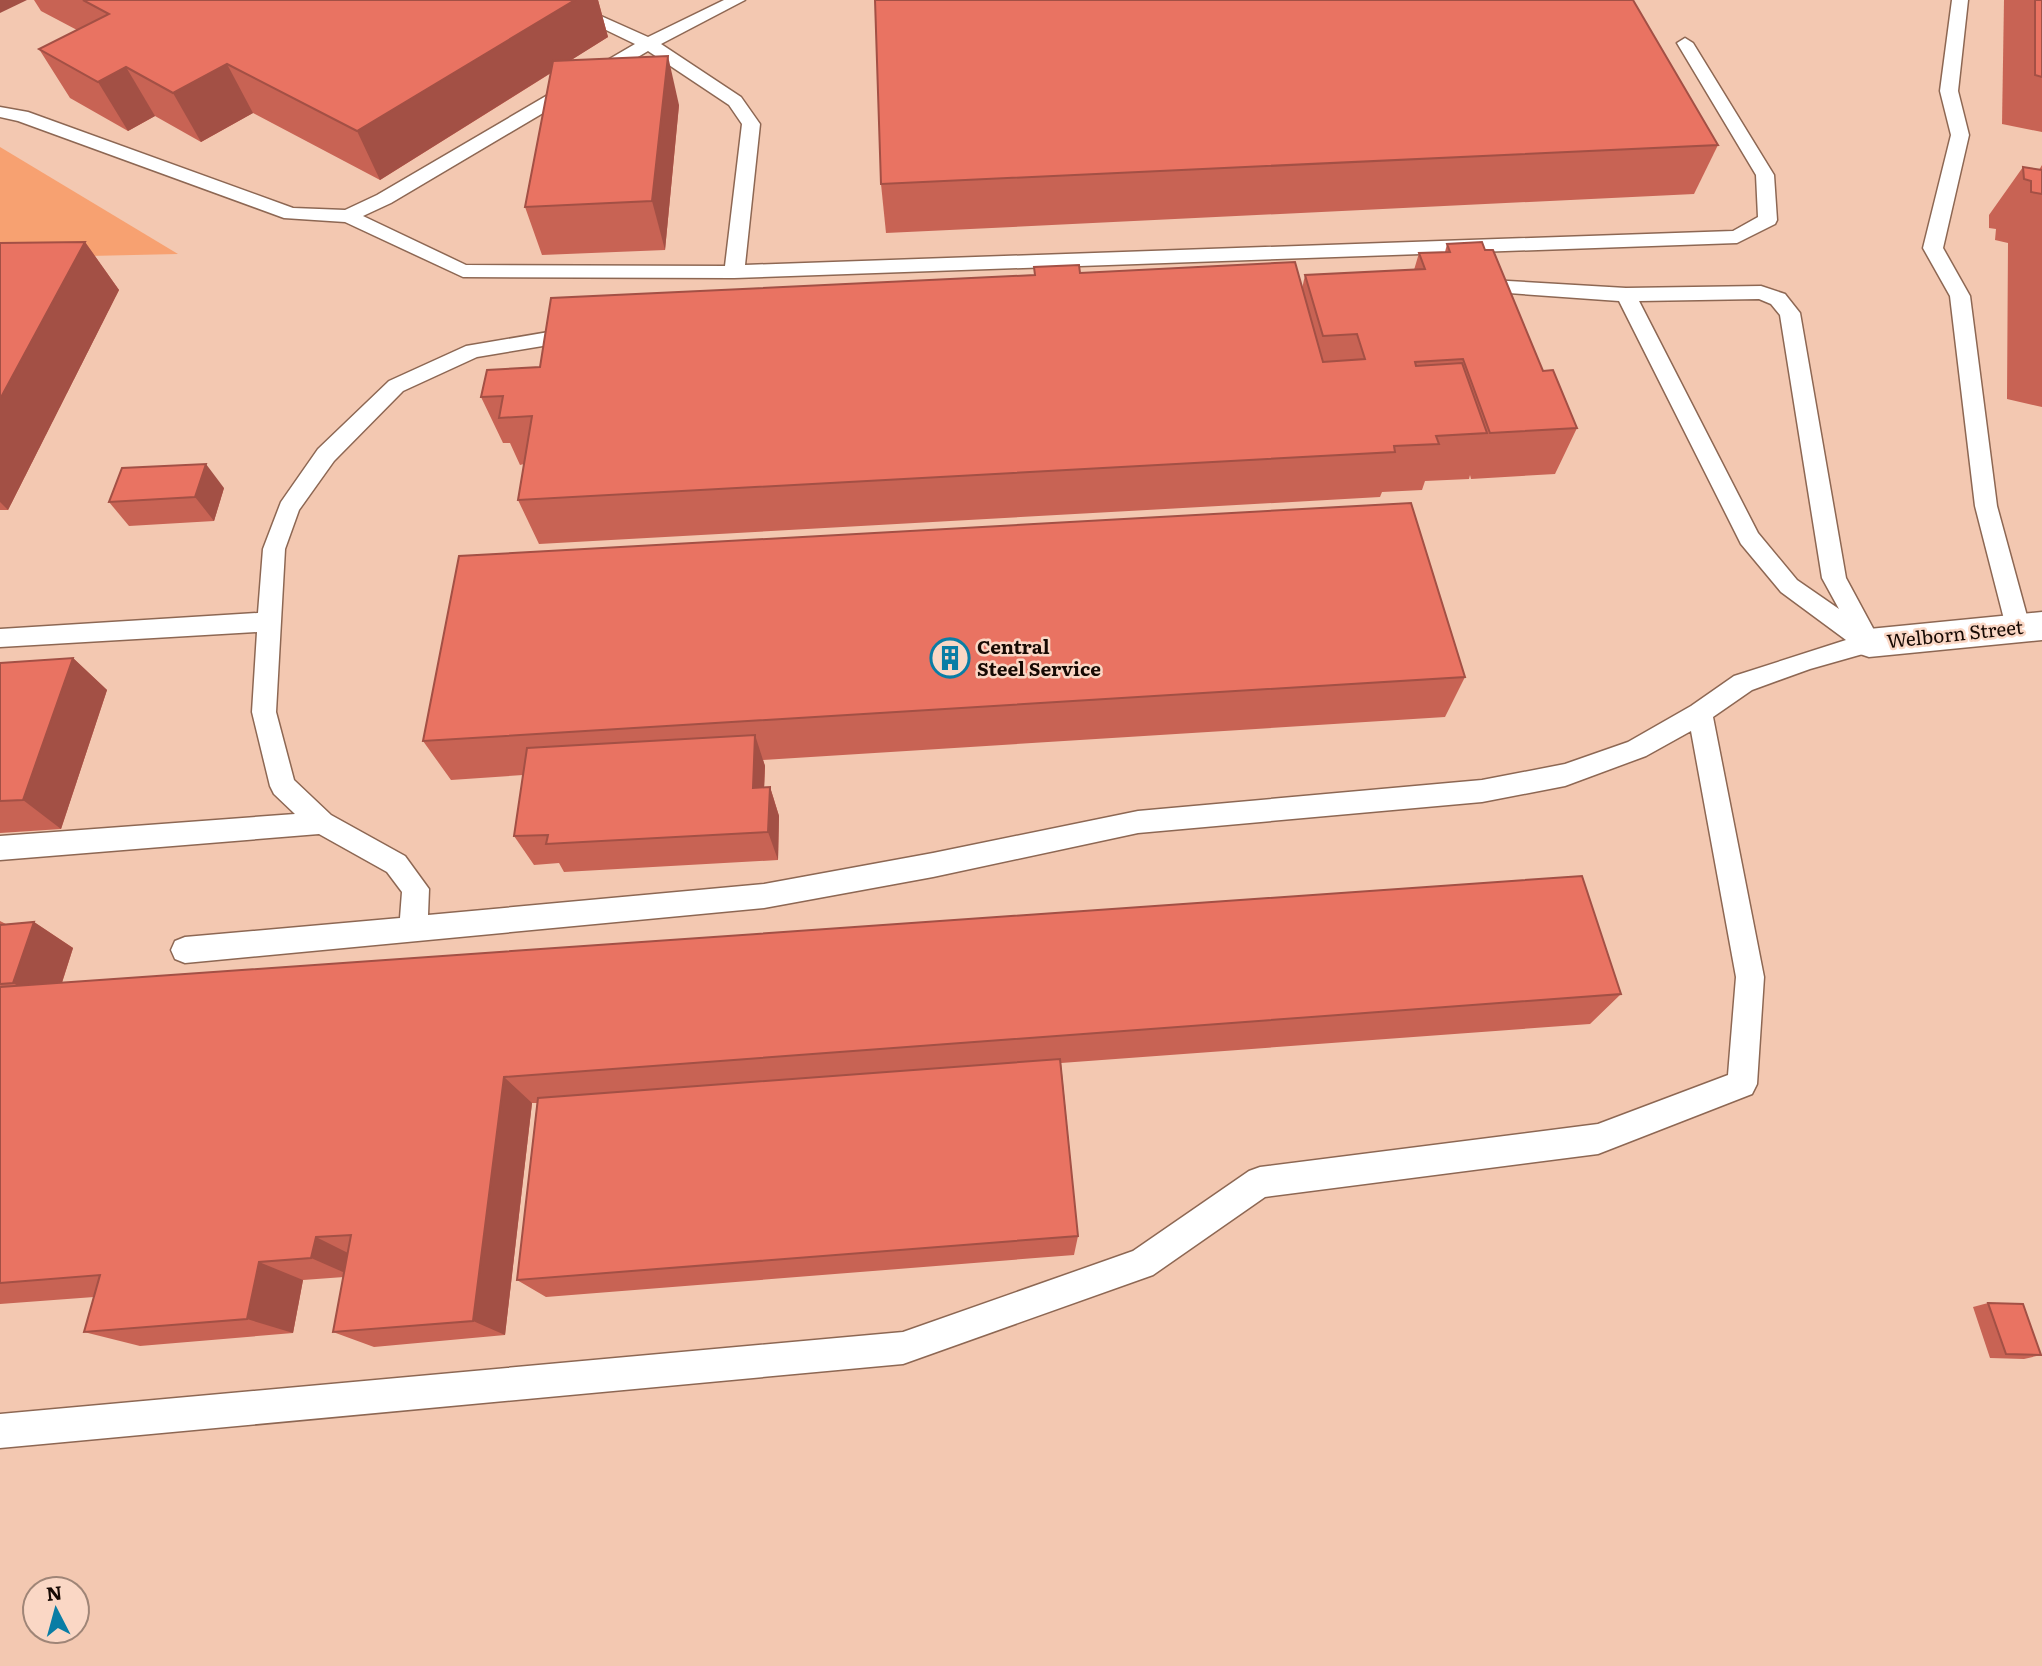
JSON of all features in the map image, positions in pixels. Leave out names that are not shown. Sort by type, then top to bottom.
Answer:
[{"type":"street","name":"Welborn Street","points":[[1869,643],[2030,626]]},
{"type":"lane","points":[[552,0],[649,44],[735,101],[751,124],[734,272]]},
{"type":"lane","points":[[348,216],[384,199],[649,44],[737,0]]},
{"type":"lane","points":[[1961,0],[1949,90],[1960,135],[1933,248],[1961,296],[1986,506],[2030,626]]},
{"type":"lane","points":[[0,112],[22,116],[291,214],[348,216],[463,271],[734,272],[1737,237],[1769,220],[1765,175],[1685,43]]},
{"type":"lane","points":[[1456,285],[1491,284],[1626,295],[1761,292],[1778,299],[1790,313],[1834,578],[1869,643]]},
{"type":"lane","points":[[1626,295],[1749,538],[1789,586],[1869,643]]},
{"type":"lane","points":[[413,929],[416,889],[396,864],[323,824],[283,786],[264,712],[274,548],[289,508],[326,455],[396,386],[473,351],[596,333]]},
{"type":"lane","points":[[0,638],[270,622]]},
{"type":"lane","points":[[185,950],[764,896],[933,865],[1138,822],[1482,790],[1564,775],[1637,749],[1700,713],[1743,683],[1807,660],[1869,643]]},
{"type":"lane","points":[[0,1431],[903,1348],[1142,1264],[1260,1182],[1598,1139],[1742,1083],[1750,977],[1700,713]]},
{"type":"lane","points":[[0,848],[323,824]]},
{"type":"shaded area","points":[[0,147],[178,254],[0,258]]},
{"type":"building","points":[[83,0],[575,0],[357,131],[227,64],[173,93],[126,67],[98,82],[39,49],[109,14]]},
{"type":"building","points":[[875,0],[1633,0],[1718,145],[881,184]]},
{"type":"building","points":[[2035,0],[2042,0],[2042,77],[2035,75]]},
{"type":"building","points":[[668,56],[652,201],[525,207],[553,61]]},
{"type":"building","points":[[2023,167],[2042,170],[2042,194],[2031,192],[2031,181],[2024,179]]},
{"type":"building","points":[[85,242],[0,399],[0,243]]},
{"type":"building","points":[[1482,242],[1485,250],[1493,250],[1543,371],[1553,370],[1577,428],[1490,433],[1463,359],[1415,362],[1416,366],[1462,363],[1487,433],[1436,436],[1439,444],[1394,446],[1395,452],[518,500],[532,416],[499,418],[503,396],[481,397],[487,370],[540,367],[551,298],[1035,275],[1034,267],[1079,265],[1080,273],[1295,262],[1323,362],[1365,359],[1357,334],[1323,336],[1305,275],[1425,269],[1419,253],[1450,252],[1447,244]]},
{"type":"building","points":[[206,464],[195,497],[109,502],[122,468]]},
{"type":"building","name":"Central Steel Service","points":[[1411,503],[1465,677],[423,741],[459,556]]},
{"type":"building","points":[[73,658],[23,800],[0,801],[0,663]]},
{"type":"building","points":[[755,735],[753,788],[770,787],[768,832],[546,844],[548,835],[514,836],[527,748]]},
{"type":"building","points":[[1582,876],[1621,994],[504,1077],[473,1321],[333,1332],[351,1235],[316,1237],[311,1258],[259,1262],[247,1319],[84,1332],[100,1275],[0,1283],[0,987]]},
{"type":"building","points":[[34,922],[13,983],[0,984],[0,925]]},
{"type":"building","points":[[1060,1059],[1078,1236],[517,1280],[538,1098]]},
{"type":"building","points":[[1988,1303],[2023,1304],[2041,1355],[2006,1354]]},
{"type":"place","name":"Central Steel Service","points":[[950,658]]}]
